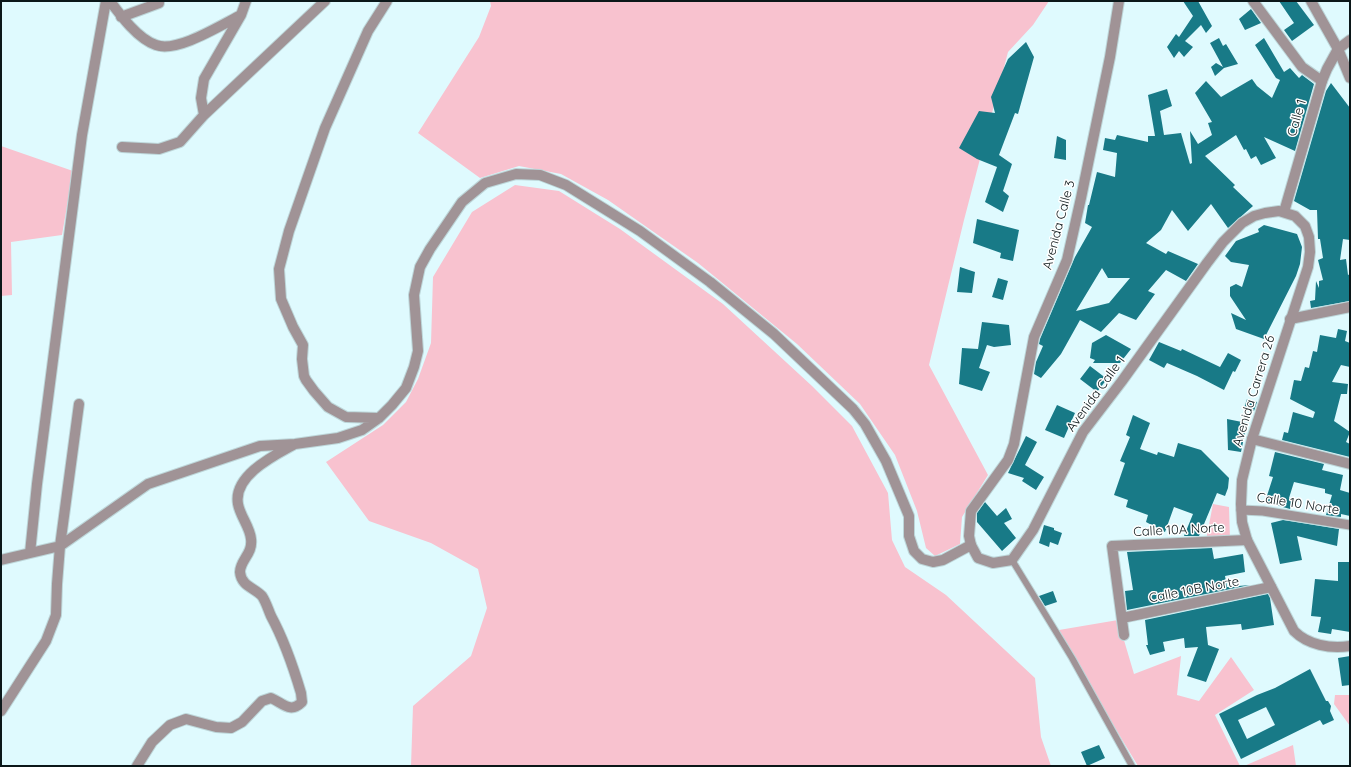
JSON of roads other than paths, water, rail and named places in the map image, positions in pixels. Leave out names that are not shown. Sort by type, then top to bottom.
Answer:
[{"type":"street","points":[[30,553],[37,484],[82,136],[106,1]]},
{"type":"street","points":[[110,1],[121,17],[145,40],[157,46],[168,47],[186,43],[241,15]]},
{"type":"street","points":[[204,115],[201,98],[204,80],[241,15],[246,1]]},
{"type":"street","points":[[122,147],[159,149],[180,142],[204,115],[325,1]]},
{"type":"street","points":[[379,418],[346,417],[328,407],[306,380],[304,376],[302,359],[303,345],[293,327],[281,299],[279,269],[289,231],[325,128],[368,31],[387,1]]},
{"type":"street","name":"Avenida Calle 3","points":[[971,545],[968,536],[971,511],[1008,460],[1014,444],[1034,337],[1067,260],[1080,206],[1110,57],[1119,1]]},
{"type":"street","points":[[1253,1],[1302,67],[1322,81]]},
{"type":"street","points":[[1311,1],[1338,49],[1350,78]]},
{"type":"street","points":[[121,17],[159,2]]},
{"type":"street","name":"Calle 1","points":[[1284,212],[1322,81],[1338,49],[1350,40]]},
{"type":"street","points":[[1,560],[60,546],[148,484],[260,446],[295,444],[338,438],[362,430],[379,418],[392,406],[406,388],[414,367],[418,351],[414,294],[420,268],[433,244],[462,202],[485,183],[516,174],[540,175],[566,185],[640,231],[710,282],[774,334],[853,409],[865,424],[886,461],[909,516],[909,536],[914,551],[922,559],[933,562],[943,560],[971,545],[978,558],[993,563],[1012,560]]},
{"type":"street","name":"Avenida Calle 1","points":[[1012,560],[1033,530],[1083,432],[1122,381],[1219,247],[1242,223],[1254,216],[1274,211],[1284,212]]},
{"type":"street","name":"Avenida Carrera 26","points":[[1284,212],[1295,216],[1305,226],[1309,237],[1310,252],[1308,267],[1252,439],[1242,480],[1242,522],[1247,540],[1294,630],[1310,643],[1330,647],[1350,646]]},
{"type":"street","points":[[1290,319],[1350,307]]},
{"type":"street","points":[[1,711],[46,641],[56,615],[60,546],[79,404]]},
{"type":"street","points":[[1252,439],[1350,464]]},
{"type":"street","points":[[137,766],[152,742],[170,724],[186,719],[216,727],[231,728],[242,722],[262,701],[271,698],[289,708],[297,707],[302,702],[301,693],[281,634],[261,596],[242,580],[240,572],[242,564],[251,551],[251,538],[238,504],[239,491],[247,477],[258,466],[295,444]]},
{"type":"street","name":"Calle 10 Norte","points":[[1241,510],[1270,512],[1350,525]]},
{"type":"street","name":"Calle 10A Norte","points":[[1122,618],[1112,546],[1247,540]]},
{"type":"street","name":"Calle 10B Norte","points":[[1122,618],[1271,587]]},
{"type":"street","points":[[1122,618],[1124,635]]},
{"type":"lane","points":[[1012,560],[1072,658],[1132,766]]}]
